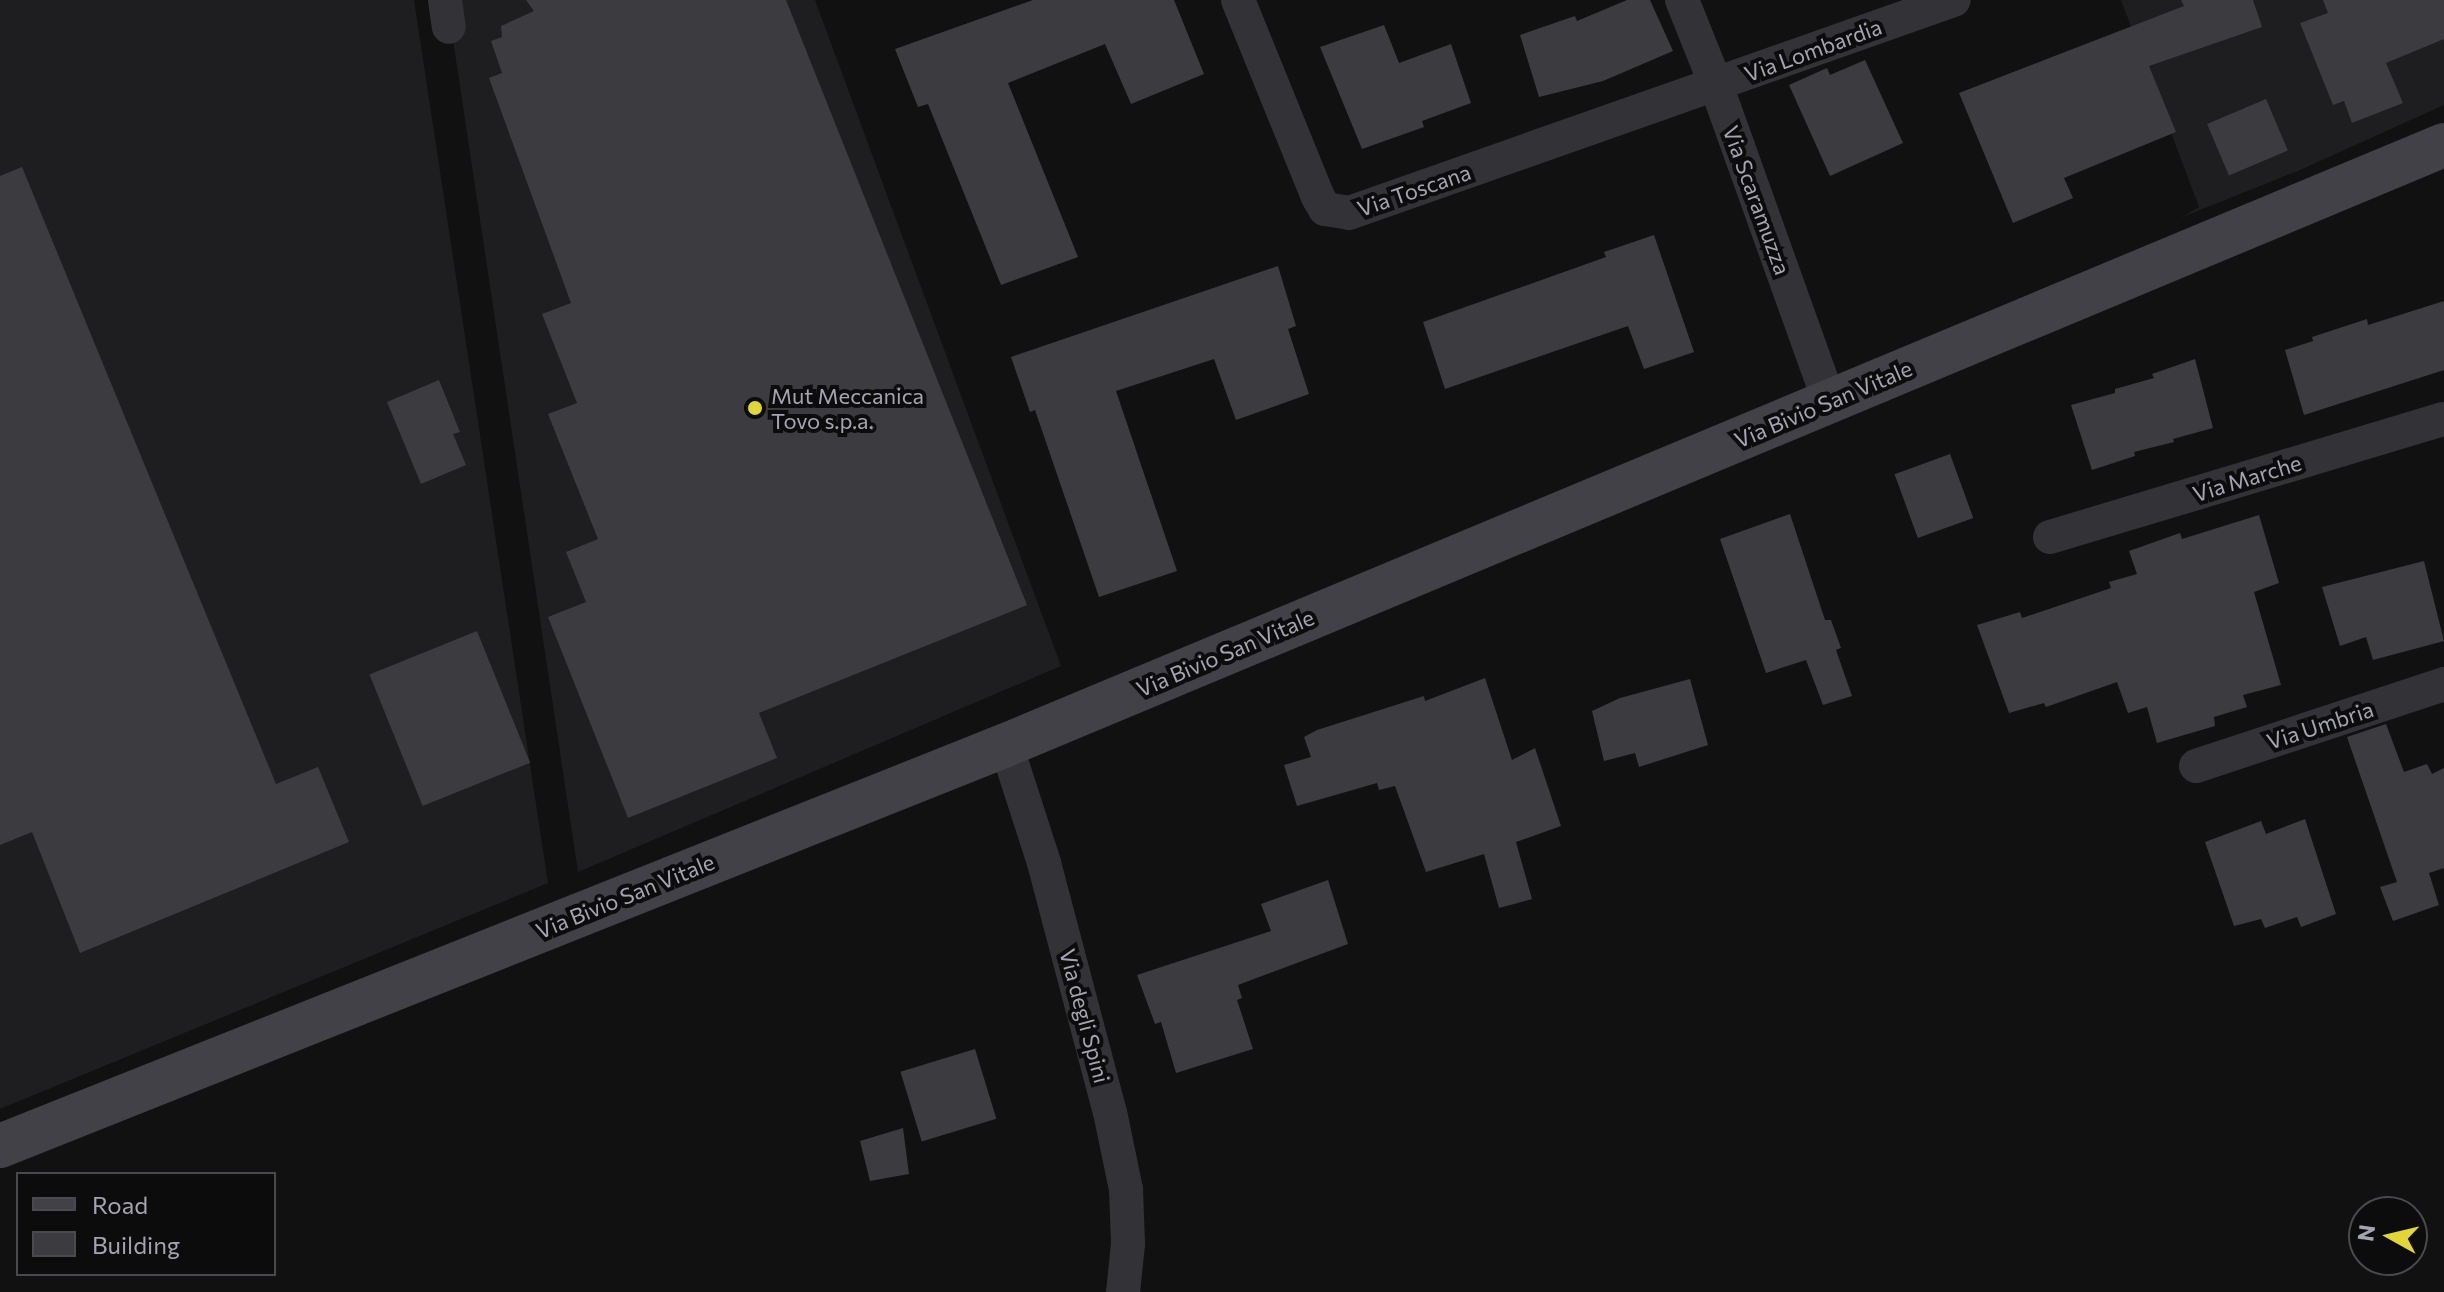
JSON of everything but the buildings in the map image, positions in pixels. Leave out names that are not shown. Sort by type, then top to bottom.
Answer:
[{"type":"main road","name":"Via Bivio San Vitale","points":[[0,1146],[1006,745],[2444,145]]},
{"type":"street","name":"Via Toscana","points":[[1238,0],[1318,197],[1325,209],[1337,213],[1349,213],[1716,85]]},
{"type":"street","name":"Via Scaramuzza","points":[[1682,0],[1716,85],[1829,401]]},
{"type":"street","name":"Via Lombardia","points":[[1716,85],[1954,0]]},
{"type":"street","name":"Via Marche","points":[[2050,537],[2444,419]]},
{"type":"street","name":"Via Umbria","points":[[2196,766],[2444,684]]},
{"type":"street","name":"Via degli Spini","points":[[1006,745],[1044,863],[1110,1112],[1126,1189],[1128,1244],[1123,1292]]},
{"type":"shaded area","points":[[0,0],[414,0],[548,883],[0,1109]]},
{"type":"shaded area","name":"Mut Meccanica Tovo s.p.a.","points":[[447,0],[815,0],[1061,666],[578,872]]},
{"type":"shaded area","points":[[2121,0],[2444,0],[2444,105],[2300,170],[2180,218],[2199,207]]},
{"type":"place","name":"Mut Meccanica Tovo s.p.a.","points":[[755,408]]}]
